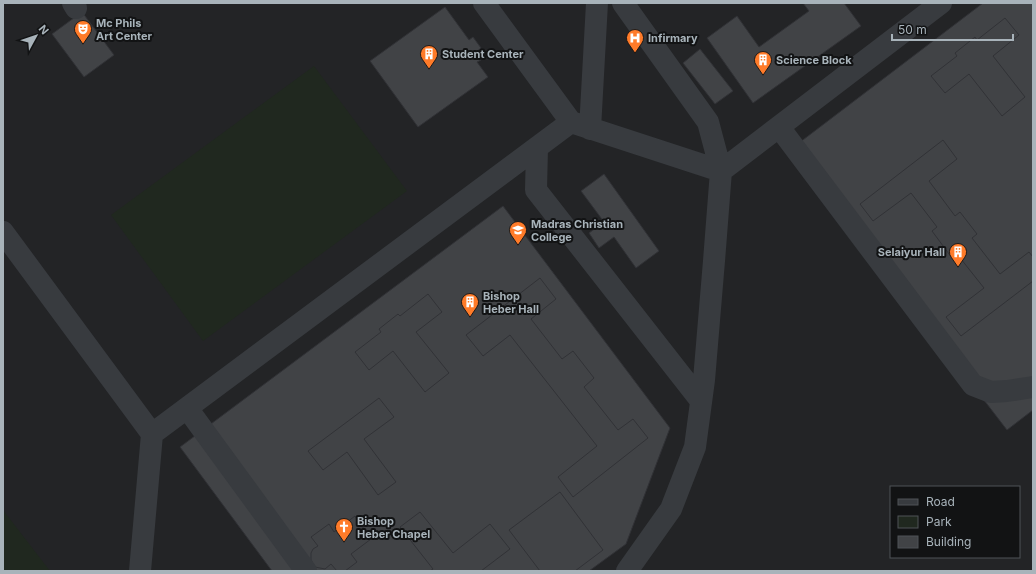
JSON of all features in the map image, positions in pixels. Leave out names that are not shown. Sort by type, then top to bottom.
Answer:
[{"type":"lane","points":[[484,3],[581,126],[720,171]]},
{"type":"lane","points":[[581,126],[597,3]]},
{"type":"lane","points":[[623,3],[708,122],[720,171],[704,380],[695,447],[671,509],[628,571]]},
{"type":"lane","points":[[720,171],[940,3]]},
{"type":"lane","points":[[152,434],[537,148],[581,126]]},
{"type":"lane","points":[[779,126],[973,385],[991,392],[1033,387]]},
{"type":"lane","points":[[537,148],[536,190],[701,401]]},
{"type":"lane","points":[[3,232],[152,434],[140,571]]},
{"type":"lane","points":[[187,408],[306,571]]},
{"type":"shaded area","name":"Madras Christian College","points":[[3,3],[1033,3],[1033,571],[3,571]]},
{"type":"green space","points":[[314,66],[407,191],[203,341],[111,215]]},
{"type":"green space","points":[[3,510],[50,571],[3,571]]},
{"type":"building","name":"Science Block","points":[[803,3],[844,3],[861,26],[753,103],[707,38],[737,16],[759,47],[809,11]]},
{"type":"building","name":"Selaiyur Hall","points":[[983,3],[1033,3],[1033,410],[1007,430],[791,149]]},
{"type":"building","name":"Student Center","points":[[445,7],[469,40],[473,37],[481,48],[475,53],[481,60],[477,62],[488,77],[418,127],[370,61]]},
{"type":"building","name":"Mc Phils Art Center","points":[[82,12],[114,55],[84,77],[52,34]]},
{"type":"building","points":[[1005,18],[1019,35],[993,56],[1025,97],[1002,116],[969,74],[945,93],[931,76],[957,56],[955,53],[975,37],[977,40]]},
{"type":"building","points":[[700,49],[733,91],[715,104],[683,63]]},
{"type":"building","points":[[943,140],[957,159],[929,181],[955,216],[960,212],[977,234],[972,238],[1000,274],[1029,252],[1033,257],[1033,281],[961,336],[946,317],[984,288],[957,254],[952,258],[932,231],[937,227],[911,193],[873,221],[860,204]]},
{"type":"building","points":[[604,174],[659,251],[636,268],[614,237],[599,248],[589,233],[604,222],[581,191]]},
{"type":"building","name":"Bishop Heber Hall","points":[[503,206],[670,428],[626,544],[589,571],[272,571],[180,447]]},
{"type":"building","points":[[540,278],[556,299],[531,319],[562,359],[573,351],[594,378],[584,387],[618,430],[633,419],[648,438],[573,497],[558,477],[597,446],[510,335],[483,356],[466,335]]},
{"type":"building","points":[[428,294],[442,312],[416,332],[449,373],[425,392],[393,351],[369,370],[355,352],[381,332],[379,329],[398,314],[400,316]]},
{"type":"building","points":[[379,398],[394,417],[364,439],[396,482],[378,495],[347,452],[323,470],[308,451]]},
{"type":"building","points":[[560,492],[603,550],[575,571],[540,571],[509,530]]},
{"type":"building","points":[[420,512],[453,553],[490,524],[510,549],[481,571],[430,571],[433,569],[400,527]]},
{"type":"building","points":[[355,516],[371,539],[351,554],[357,562],[345,571],[337,571],[331,564],[325,569],[315,567],[311,560],[311,553],[313,549],[318,546],[311,537],[329,524],[334,532]]},
{"type":"place","name":"Mc Phils Art Center","points":[[83,44]]},
{"type":"place","name":"Infirmary","points":[[635,53]]},
{"type":"place","name":"Student Center","points":[[429,69]]},
{"type":"place","name":"Science Block","points":[[763,75]]},
{"type":"place","name":"Madras Christian College","points":[[518,245]]},
{"type":"place","name":"Selaiyur Hall","points":[[958,267]]},
{"type":"place","name":"Bishop Heber Hall","points":[[470,317]]},
{"type":"place","name":"Bishop Heber Chapel","points":[[344,542]]}]
